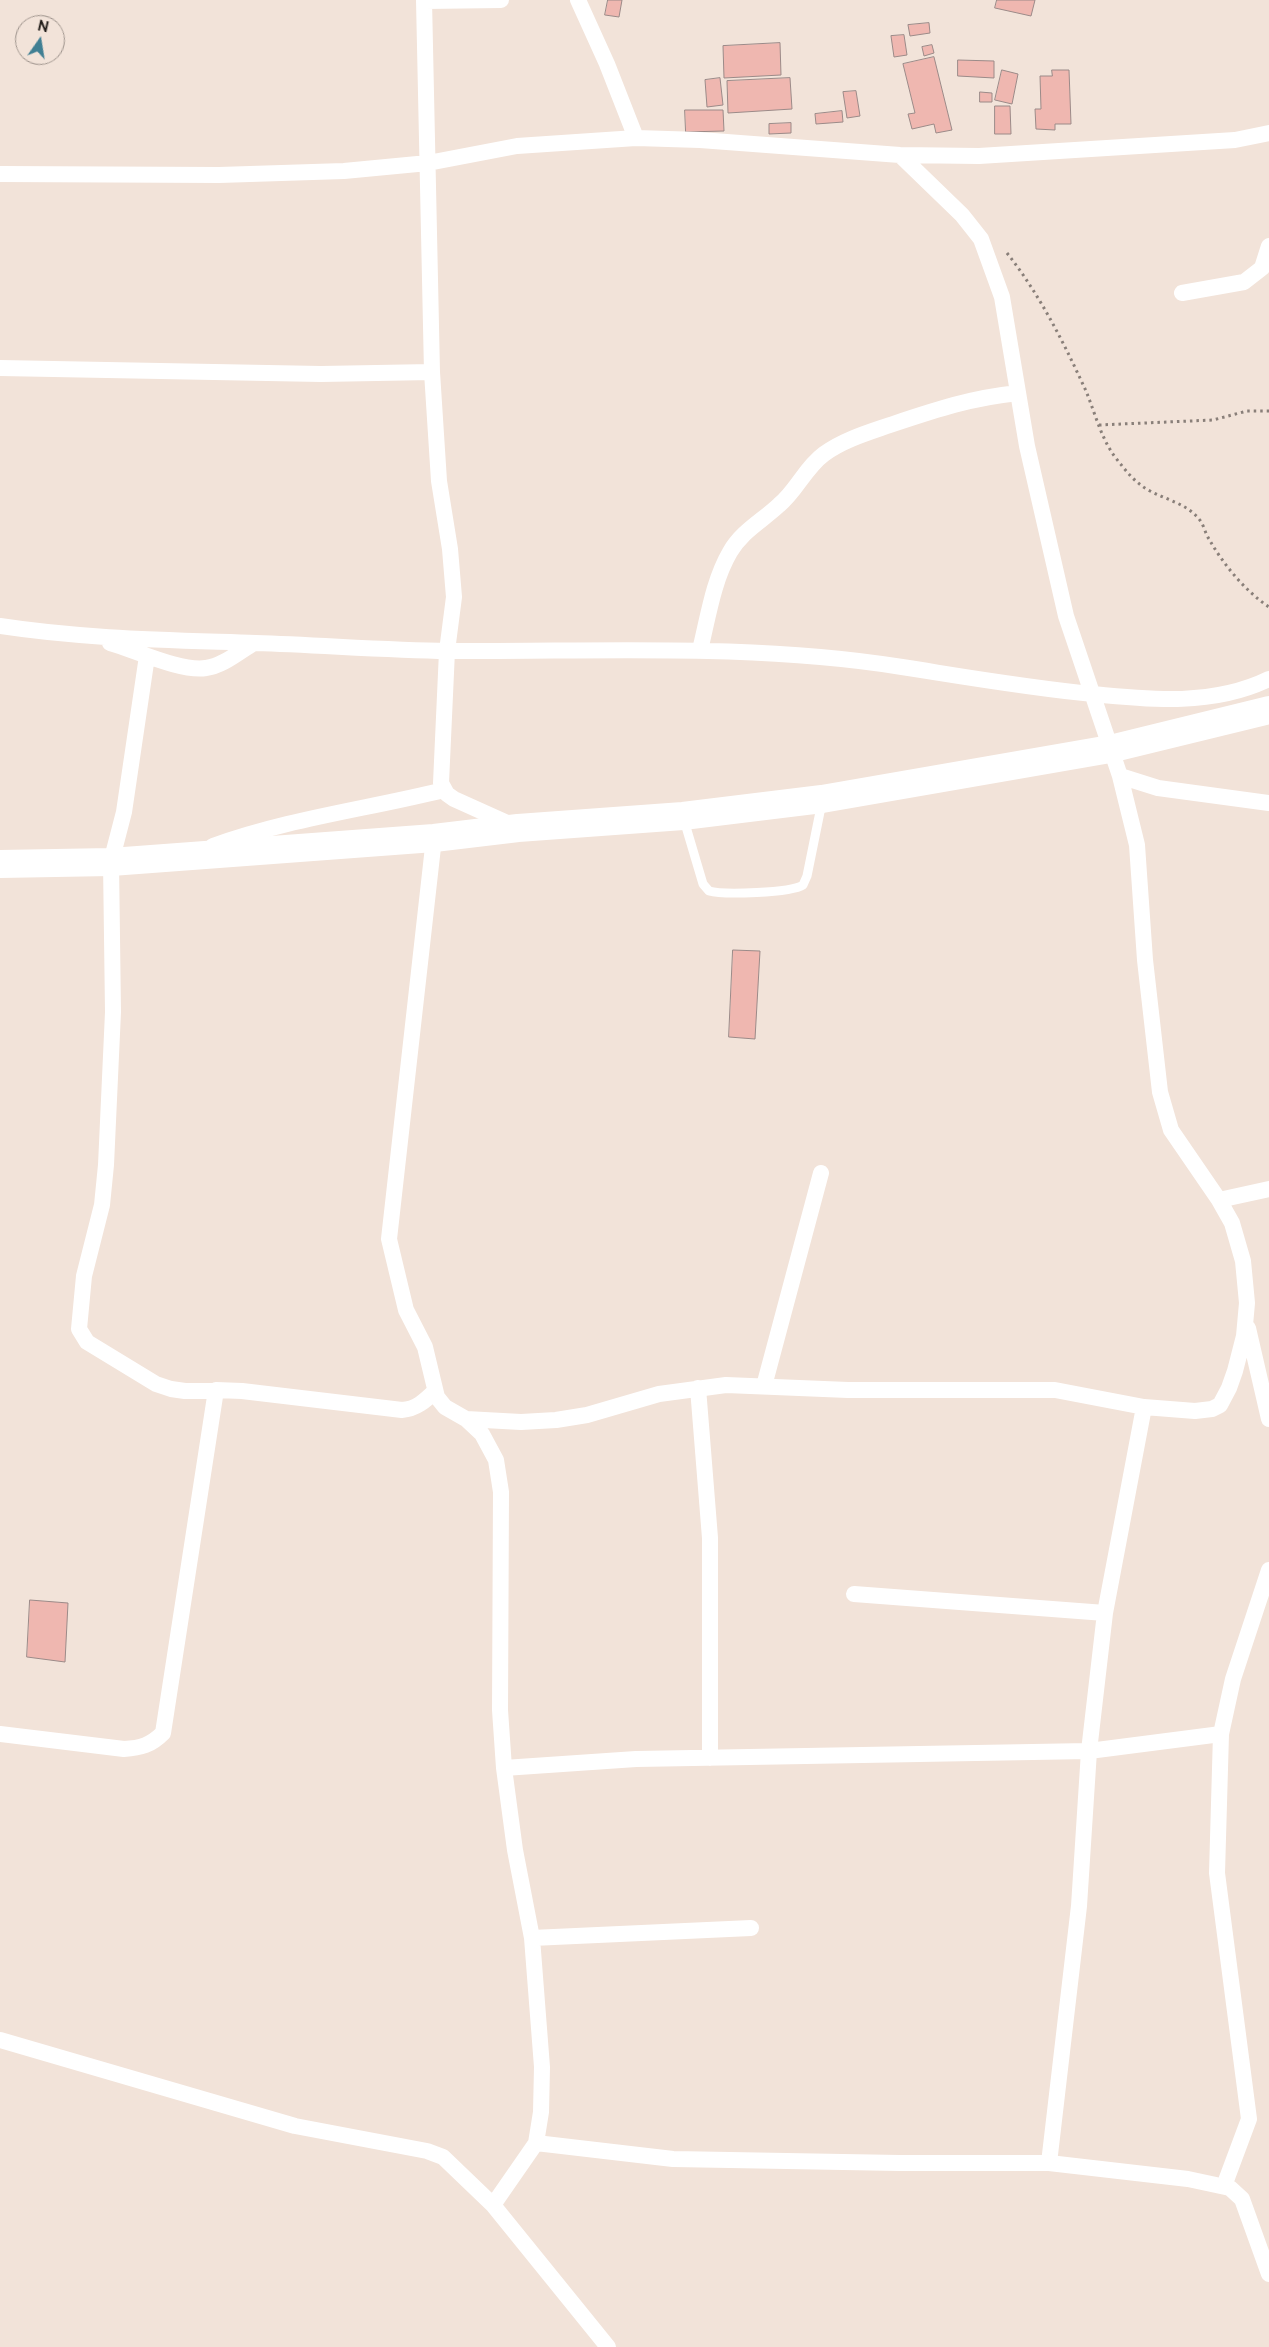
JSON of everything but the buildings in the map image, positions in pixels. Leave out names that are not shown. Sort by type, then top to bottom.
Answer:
[{"type":"highway","points":[[0,864],[111,862],[184,857],[434,838],[518,828],[683,816],[822,799],[1110,749],[1269,710]]},
{"type":"street","points":[[500,0],[425,1],[432,372],[439,481],[450,549],[454,597],[446,651],[440,775],[444,790],[454,800],[518,828]]},
{"type":"street","points":[[578,0],[607,64],[636,138]]},
{"type":"street","points":[[0,174],[220,175],[344,171],[428,163],[518,146],[566,141],[636,138],[700,140],[900,155],[979,156],[1235,140],[1269,133]]},
{"type":"street","points":[[466,1419],[521,1422],[556,1420],[587,1415],[659,1394],[726,1385],[848,1390],[1055,1390],[1144,1407],[1195,1411],[1212,1409],[1220,1405],[1235,1371],[1246,1321],[1247,1303],[1243,1261],[1232,1223],[1219,1200],[1171,1130],[1160,1092],[1145,960],[1137,846],[1120,776],[1066,616],[1027,446],[1002,297],[981,239],[962,215],[900,155]]},
{"type":"street","points":[[1182,293],[1244,282],[1262,268],[1269,246]]},
{"type":"street","points":[[0,368],[321,374],[432,372]]},
{"type":"street","points":[[700,650],[716,587],[730,552],[752,526],[785,500],[812,463],[864,433],[953,404],[982,397],[1018,393]]},
{"type":"street","points":[[0,626],[80,634],[212,642],[446,651],[700,650],[791,654],[864,661],[1043,690],[1144,699],[1207,697],[1252,687],[1269,679]]},
{"type":"street","points":[[80,634],[134,649],[147,656],[196,668],[206,668],[226,660],[254,643]]},
{"type":"street","points":[[147,656],[124,812],[111,862],[113,1012],[106,1165],[102,1205],[84,1276],[79,1329],[87,1342],[156,1384],[171,1389],[242,1392],[402,1410],[413,1408],[423,1403],[435,1391]]},
{"type":"street","points":[[1120,776],[1158,788],[1269,802]]},
{"type":"street","points":[[184,857],[235,838],[444,790]]},
{"type":"street","points":[[434,838],[392,1196],[389,1239],[406,1310],[425,1347],[438,1400],[445,1407],[466,1419],[482,1434],[492,1451],[499,1471],[501,1492],[500,1700],[504,1768],[515,1850],[532,1938],[542,2067],[540,2112],[536,2143],[493,2205]]},
{"type":"street","points":[[764,1386],[821,1173]]},
{"type":"street","points":[[1219,1200],[1269,1189]]},
{"type":"street","points":[[1246,1321],[1269,1418]]},
{"type":"street","points":[[698,1388],[710,1538],[710,1758]]},
{"type":"street","points":[[0,1734],[124,1749],[143,1748],[155,1742],[163,1734],[215,1391]]},
{"type":"street","points":[[1048,2163],[1079,1906],[1089,1751],[1106,1613],[1144,1407]]},
{"type":"street","points":[[1224,2186],[1250,2119],[1217,1873],[1221,1734],[1233,1679],[1269,1570]]},
{"type":"street","points":[[854,1594],[1106,1613]]},
{"type":"street","points":[[504,1768],[636,1759],[1089,1751],[1221,1734]]},
{"type":"street","points":[[532,1938],[751,1928]]},
{"type":"street","points":[[0,2040],[295,2126],[427,2151],[443,2157],[493,2205],[608,2347]]},
{"type":"street","points":[[536,2143],[673,2158],[900,2164],[1048,2163],[1188,2179],[1224,2186],[1234,2191],[1242,2199],[1269,2274]]},
{"type":"lane","points":[[683,816],[703,884],[709,891],[725,893],[792,890],[803,885],[807,876],[822,799]]},
{"type":"path","points":[[1004,250],[1020,270],[1065,346],[1099,425],[1114,454],[1132,479],[1150,491],[1188,509],[1200,520],[1209,540],[1226,564],[1255,598],[1269,607]]},
{"type":"path","points":[[1099,425],[1213,420],[1247,411],[1269,411]]}]
